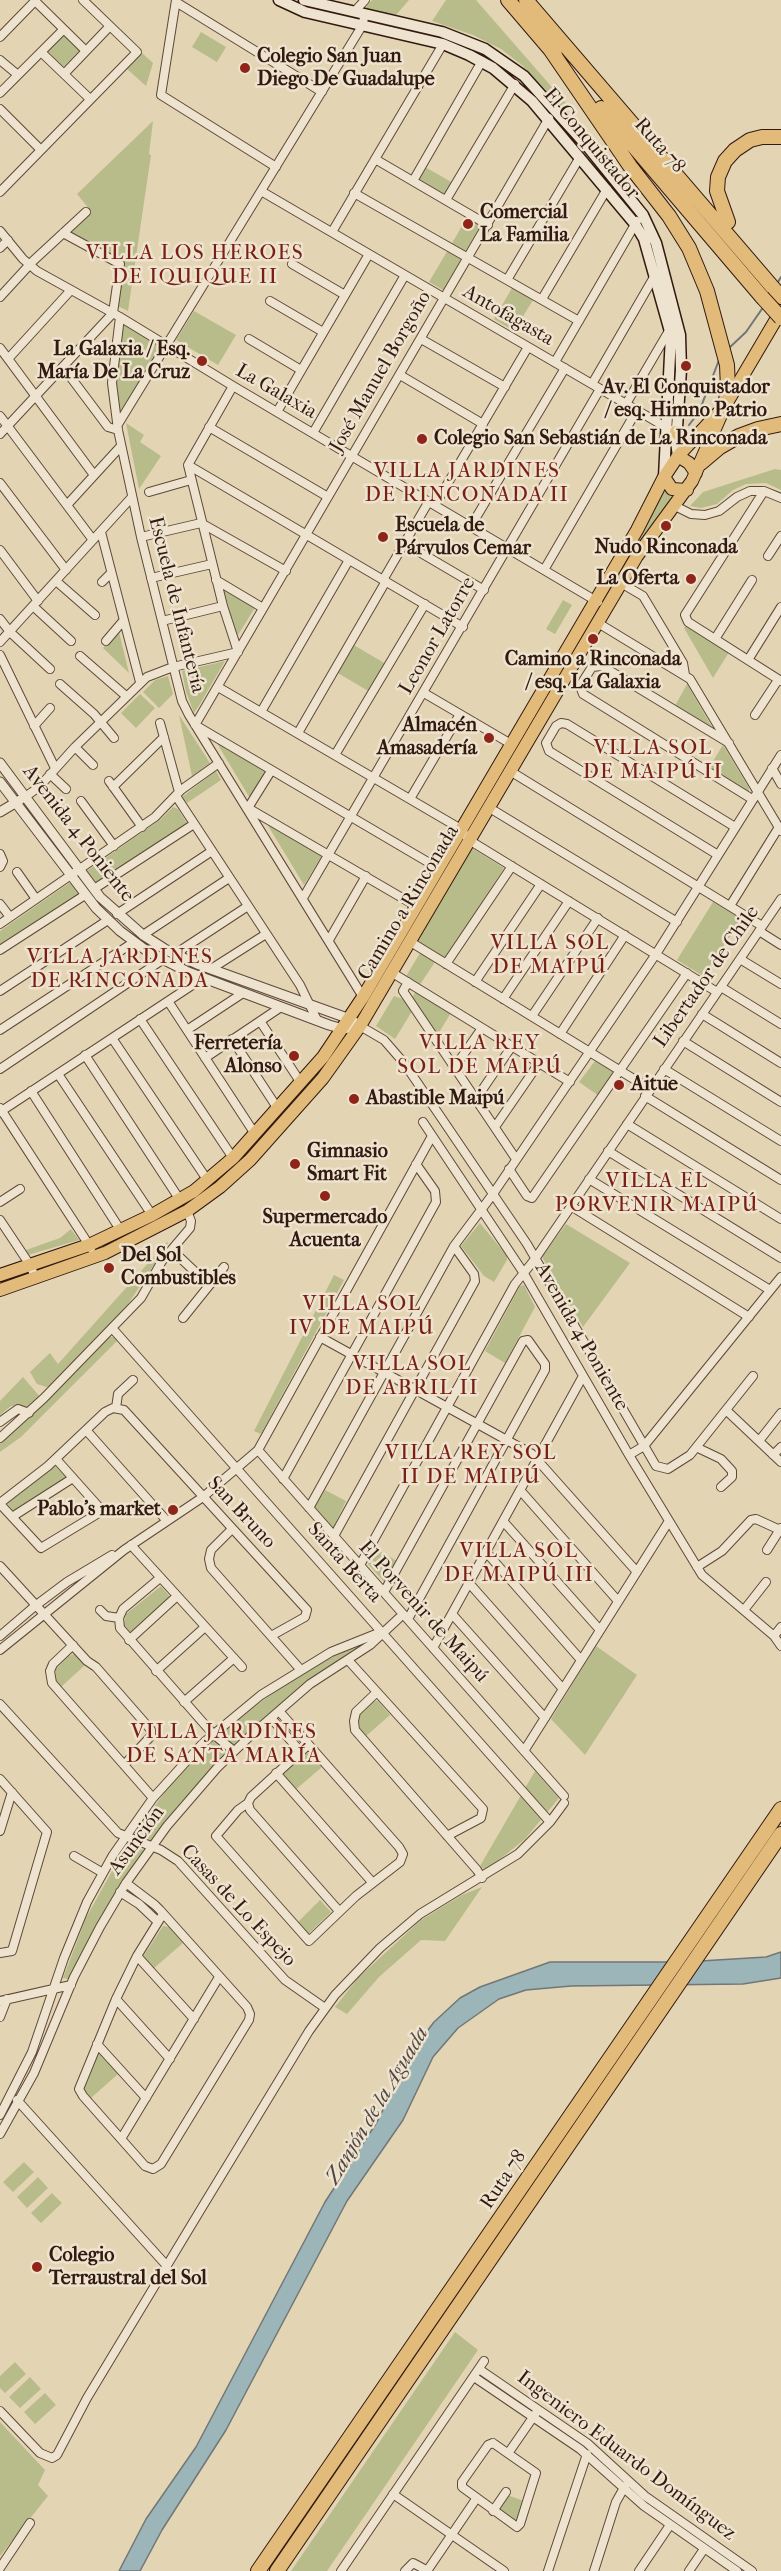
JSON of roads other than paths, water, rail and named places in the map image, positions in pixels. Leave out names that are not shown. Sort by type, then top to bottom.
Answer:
[{"type":"highway","name":"Ruta 78","points":[[508,0],[781,318]]},
{"type":"highway","name":"Ruta 78","points":[[526,0],[775,281],[781,297]]},
{"type":"highway","points":[[549,49],[630,166],[669,216],[689,248],[707,291],[727,365],[728,388],[725,406]]},
{"type":"highway","points":[[579,62],[630,112],[728,222],[775,281]]},
{"type":"highway","points":[[728,222],[717,191],[718,177],[725,161],[735,150],[750,140],[762,137],[781,137]]},
{"type":"highway","points":[[698,468],[720,447],[740,436],[781,424]]},
{"type":"highway","name":"Ruta 78","points":[[258,2571],[781,1809]]},
{"type":"highway","name":"Ruta 78","points":[[277,2571],[781,1834]]},
{"type":"main road","name":"El Conquistador","points":[[279,0],[305,12],[443,44],[482,62],[515,84],[548,120],[607,189],[644,239],[670,329],[671,430],[678,456]]},
{"type":"main road","name":"El Conquistador","points":[[304,0],[442,32],[485,49],[524,76],[555,109],[643,215],[654,238],[680,334],[681,370],[664,477]]},
{"type":"main road","name":"Camino a Rinconada","points":[[0,1275],[89,1245],[152,1215],[184,1206],[278,1109],[351,1024],[391,972],[645,543],[687,490],[725,406],[781,311]]},
{"type":"main road","name":"Camino a Rinconada","points":[[0,1290],[96,1256],[226,1182],[258,1152],[323,1078],[363,997],[596,600],[664,477],[678,456],[725,406]]},
{"type":"main road","points":[[671,430],[691,441]]},
{"type":"main road","points":[[678,456],[698,468]]},
{"type":"main road","points":[[664,477],[672,489],[687,490]]},
{"type":"street","points":[[0,192],[137,52],[83,0]]},
{"type":"street","points":[[63,367],[110,429],[117,428],[362,26],[360,13],[365,0]]},
{"type":"street","points":[[0,37],[36,1],[86,51]]},
{"type":"street","points":[[276,167],[161,95],[176,1],[322,92]]},
{"type":"street","points":[[64,74],[110,26]]},
{"type":"street","points":[[0,93],[63,30]]},
{"type":"street","points":[[332,232],[443,44]]},
{"type":"street","points":[[41,52],[90,99]]},
{"type":"street","points":[[0,60],[18,75]]},
{"type":"street","points":[[413,181],[482,62]]},
{"type":"street","points":[[446,200],[515,84]]},
{"type":"street","name":"José Manuel Borgoño","points":[[195,725],[555,109]]},
{"type":"street","points":[[0,110],[41,150]]},
{"type":"street","points":[[507,280],[580,157]]},
{"type":"street","points":[[375,159],[488,225]]},
{"type":"street","points":[[542,299],[607,189]]},
{"type":"street","name":"Antofagasta","points":[[261,191],[671,430]]},
{"type":"street","points":[[354,193],[579,321]]},
{"type":"street","points":[[0,297],[29,265],[86,212]]},
{"type":"street","points":[[555,363],[635,224],[643,215]]},
{"type":"street","name":"La Galaxia","points":[[0,231],[29,265],[117,315],[606,608]]},
{"type":"street","name":"Escuela de Infantería","points":[[63,233],[120,264],[112,383],[117,428],[141,537],[182,701],[363,997]]},
{"type":"street","points":[[0,248],[8,240]]},
{"type":"street","points":[[277,412],[369,254]]},
{"type":"street","points":[[292,264],[345,295]]},
{"type":"street","points":[[313,433],[405,275]]},
{"type":"street","points":[[592,384],[654,277]]},
{"type":"street","points":[[8,359],[71,290]]},
{"type":"street","points":[[270,301],[323,332]]},
{"type":"street","points":[[0,434],[63,367],[117,315]]},
{"type":"street","points":[[626,404],[670,329]]},
{"type":"street","points":[[249,339],[301,370]]},
{"type":"street","points":[[421,339],[505,387]]},
{"type":"street","points":[[298,733],[385,581],[404,543],[483,424],[528,347]]},
{"type":"street","points":[[0,348],[94,475]]},
{"type":"street","points":[[471,526],[565,368]]},
{"type":"street","points":[[400,375],[483,424]]},
{"type":"street","points":[[0,812],[39,787],[140,682],[157,671],[238,652],[216,580],[188,465],[233,386]]},
{"type":"street","name":"Leonor Latorre","points":[[303,898],[600,389]]},
{"type":"street","points":[[544,570],[637,410]]},
{"type":"street","points":[[0,416],[93,540]]},
{"type":"street","points":[[209,427],[328,497]]},
{"type":"street","points":[[67,505],[121,446]]},
{"type":"street","points":[[188,465],[463,627]]},
{"type":"street","points":[[149,492],[191,480]]},
{"type":"street","points":[[0,483],[66,570]]},
{"type":"street","points":[[755,715],[780,681],[688,622],[685,617],[686,611],[764,490]]},
{"type":"street","points":[[675,506],[691,514],[709,514],[723,508],[741,494],[764,490],[781,498]]},
{"type":"street","points":[[0,642],[132,497]]},
{"type":"street","points":[[141,537],[201,523],[286,571]]},
{"type":"street","points":[[101,532],[140,682]]},
{"type":"street","points":[[768,556],[781,536]]},
{"type":"street","points":[[404,543],[484,590]]},
{"type":"street","points":[[0,550],[36,604],[71,641]]},
{"type":"street","points":[[261,712],[349,560]]},
{"type":"street","points":[[151,578],[212,564]]},
{"type":"street","points":[[102,582],[111,573]]},
{"type":"street","points":[[216,580],[263,608]]},
{"type":"street","points":[[715,639],[752,580]]},
{"type":"street","points":[[56,581],[95,615]]},
{"type":"street","points":[[621,583],[638,592],[645,599],[682,663],[685,675]]},
{"type":"street","points":[[335,755],[424,604]]},
{"type":"street","points":[[162,621],[223,606]]},
{"type":"street","points":[[748,660],[781,607]]},
{"type":"street","points":[[0,619],[10,632],[50,669]]},
{"type":"street","points":[[106,641],[123,621]]},
{"type":"street","points":[[598,622],[685,675],[692,682],[780,829],[730,906]]},
{"type":"street","points":[[0,655],[53,771],[66,789]]},
{"type":"street","points":[[80,656],[126,696]]},
{"type":"street","points":[[729,743],[602,666],[592,667],[580,686],[581,692],[752,799]]},
{"type":"street","points":[[571,668],[585,676]]},
{"type":"street","points":[[60,684],[114,738]]},
{"type":"street","points":[[218,687],[461,829],[469,840],[687,973],[781,1024]]},
{"type":"street","points":[[424,693],[511,744]]},
{"type":"street","points":[[34,726],[50,708]]},
{"type":"street","points":[[410,799],[460,714]]},
{"type":"street","points":[[160,723],[177,794],[194,824],[300,985],[317,1020]]},
{"type":"street","points":[[718,855],[546,748],[557,724],[563,723],[735,827]]},
{"type":"street","points":[[195,725],[438,868]]},
{"type":"street","points":[[537,725],[551,734]]},
{"type":"street","points":[[141,827],[111,784],[164,737]]},
{"type":"street","points":[[75,747],[93,765]]},
{"type":"street","points":[[309,1508],[454,1246],[473,1223],[481,1208],[493,1194],[656,954],[781,755]]},
{"type":"street","name":"Avenida 4 Poniente","points":[[0,763],[94,889],[117,914],[143,935],[175,954],[310,1006],[375,1034],[398,1055],[535,1259],[654,1464],[660,1469],[668,1469],[684,1461],[698,1448]]},
{"type":"street","points":[[0,924],[161,813],[177,794],[219,763]]},
{"type":"street","points":[[772,768],[781,784]]},
{"type":"street","points":[[271,771],[248,808],[416,906]]},
{"type":"street","points":[[510,771],[730,906],[781,945]]},
{"type":"street","name":"Avenida 4 Poniente","points":[[0,782],[85,895],[108,920],[134,942],[162,960],[203,978],[317,1020],[351,1024]]},
{"type":"street","points":[[81,801],[114,846]]},
{"type":"street","points":[[488,807],[677,922]]},
{"type":"street","points":[[94,889],[194,824]]},
{"type":"street","points":[[117,914],[212,851]]},
{"type":"street","points":[[0,854],[3,861],[0,867]]},
{"type":"street","points":[[446,964],[512,866]]},
{"type":"street","points":[[17,872],[36,899]]},
{"type":"street","points":[[329,940],[366,876]]},
{"type":"street","points":[[143,935],[229,878]]},
{"type":"street","points":[[475,981],[541,884]]},
{"type":"street","points":[[0,950],[85,895]]},
{"type":"street","name":"Libertador de Chile","points":[[360,1565],[514,1284],[535,1259],[781,899]]},
{"type":"street","points":[[503,999],[569,901]]},
{"type":"street","points":[[0,904],[10,917]]},
{"type":"street","points":[[175,954],[248,906]]},
{"type":"street","points":[[532,1016],[598,918]]},
{"type":"street","points":[[0,991],[108,920]]},
{"type":"street","points":[[211,969],[266,934]]},
{"type":"street","points":[[560,1034],[625,935]]},
{"type":"street","points":[[409,941],[620,1070],[648,1092],[781,1180]]},
{"type":"street","points":[[0,1030],[134,942]]},
{"type":"street","points":[[740,959],[781,984]]},
{"type":"street","points":[[0,1069],[162,960]]},
{"type":"street","points":[[391,972],[570,1082]]},
{"type":"street","points":[[509,1169],[527,1196],[532,1198],[687,973]]},
{"type":"street","points":[[96,1256],[1,1110],[203,978]]},
{"type":"street","points":[[408,982],[403,991],[516,1159]]},
{"type":"street","points":[[187,1030],[243,993]]},
{"type":"street","points":[[168,1001],[255,1134]]},
{"type":"street","points":[[205,1058],[281,1007]]},
{"type":"street","points":[[702,1014],[781,1063]]},
{"type":"street","points":[[140,1019],[233,1158]]},
{"type":"street","points":[[260,1021],[301,1083]]},
{"type":"street","points":[[454,1068],[482,1028]]},
{"type":"street","points":[[112,1038],[208,1181]]},
{"type":"street","points":[[232,1039],[278,1109]]},
{"type":"street","points":[[683,1041],[781,1102]]},
{"type":"street","points":[[476,1099],[512,1046]]},
{"type":"street","points":[[0,1438],[29,1413],[141,1298],[162,1260],[190,1228],[191,1221],[184,1206],[85,1055]]},
{"type":"street","points":[[495,1127],[539,1063]]},
{"type":"street","points":[[664,1069],[781,1141]]},
{"type":"street","points":[[58,1074],[152,1215]]},
{"type":"street","points":[[31,1091],[121,1231]]},
{"type":"street","name":"Avenida 4 Poniente","points":[[423,1122],[523,1272],[628,1455],[700,1571],[778,1641]]},
{"type":"street","points":[[627,1124],[781,1219]]},
{"type":"street","points":[[1,1634],[83,1571],[127,1547],[203,1497],[258,1450],[432,1136]]},
{"type":"street","points":[[608,1151],[781,1258]]},
{"type":"street","points":[[283,1479],[436,1202],[436,1194],[416,1164]]},
{"type":"street","points":[[589,1179],[770,1290]]},
{"type":"street","points":[[0,1202],[20,1189]]},
{"type":"street","points":[[571,1206],[749,1317]]},
{"type":"street","points":[[0,1220],[30,1265],[36,1279]]},
{"type":"street","points":[[334,1536],[476,1279],[454,1246]]},
{"type":"street","points":[[172,1250],[209,1285]]},
{"type":"street","points":[[183,1318],[224,1267]]},
{"type":"street","points":[[628,1455],[644,1446],[781,1277]]},
{"type":"street","name":"Santa Berta","points":[[112,1328],[550,1822]]},
{"type":"street","points":[[320,1337],[507,1440],[537,1459],[637,1572]]},
{"type":"street","points":[[384,1592],[526,1339],[530,1341],[545,1369],[408,1619]]},
{"type":"street","points":[[433,1648],[583,1376]]},
{"type":"street","points":[[720,1487],[732,1477],[732,1471],[717,1456],[698,1448],[753,1376]]},
{"type":"street","points":[[56,1459],[98,1506],[99,1511],[42,1548],[0,1503],[56,1459],[105,1412],[116,1408],[118,1394],[134,1380]]},
{"type":"street","name":"San Bruno","points":[[116,1408],[129,1413],[308,1612],[305,1617],[271,1636]]},
{"type":"street","points":[[0,1422],[18,1409],[29,1413]]},
{"type":"street","points":[[726,1410],[781,1462]]},
{"type":"street","points":[[759,1441],[781,1413]]},
{"type":"street","points":[[86,1430],[167,1521]]},
{"type":"street","points":[[773,1455],[781,1447]]},
{"type":"street","name":"El Porvenir de Maipú","points":[[258,1450],[524,1751],[564,1800],[550,1822]]},
{"type":"street","points":[[12,1517],[73,1478]]},
{"type":"street","points":[[520,1490],[618,1601]]},
{"type":"street","points":[[700,1571],[751,1520],[756,1519],[780,1529],[767,1551]]},
{"type":"street","points":[[503,1521],[600,1630]]},
{"type":"street","points":[[524,1751],[669,1521]]},
{"type":"street","points":[[232,1529],[211,1550],[210,1565],[300,1669]]},
{"type":"street","points":[[127,1547],[160,1578],[242,1667]]},
{"type":"street","points":[[0,1650],[127,1547]]},
{"type":"street","points":[[486,1552],[582,1660]]},
{"type":"street","points":[[0,1566],[87,1661],[96,1667],[151,1730],[150,1736],[124,1765]]},
{"type":"street","points":[[160,1578],[125,1606],[119,1618],[121,1630],[213,1734],[234,1751]]},
{"type":"street","points":[[744,1610],[766,1582]]},
{"type":"street","points":[[469,1583],[563,1689]]},
{"type":"street","points":[[129,1640],[176,1597]]},
{"type":"street","points":[[100,1610],[106,1616],[119,1618]]},
{"type":"street","points":[[452,1614],[545,1718]]},
{"type":"street","name":"Asunción","points":[[0,2134],[20,2101],[70,1985],[120,1892],[152,1846],[188,1800],[234,1751],[310,1684],[348,1660],[399,1618]]},
{"type":"street","points":[[156,1671],[205,1627]]},
{"type":"street","points":[[778,1641],[781,1627]]},
{"type":"street","name":"Asunción","points":[[0,2115],[35,2046],[78,1922],[102,1873],[153,1798],[184,1762],[250,1703],[300,1669],[345,1645],[383,1632]]},
{"type":"street","points":[[73,1645],[53,1664],[50,1671],[52,1683],[153,1798]]},
{"type":"street","points":[[184,1702],[234,1658]]},
{"type":"street","points":[[348,1660],[483,1809],[481,1818],[447,1836]]},
{"type":"street","points":[[377,1692],[356,1712],[354,1721],[356,1730],[482,1878]]},
{"type":"street","name":"Casas de Lo Espejo","points":[[0,1704],[116,1831],[125,1837],[166,1853],[183,1866],[285,1980],[325,2008]]},
{"type":"street","points":[[249,1803],[238,1810],[216,1836],[309,1941],[372,1882],[400,1862],[403,1856],[401,1849],[279,1711]]},
{"type":"street","points":[[271,1718],[300,1751]]},
{"type":"street","points":[[308,1745],[251,1797],[250,1810],[339,1911]]},
{"type":"street","points":[[276,1773],[372,1882]]},
{"type":"street","points":[[0,1779],[46,1832],[12,1951],[0,1953]]},
{"type":"street","points":[[0,1831],[12,1792]]},
{"type":"street","points":[[0,2411],[40,2453],[52,2458],[60,2451],[87,2398],[325,2008],[359,1968],[393,1935],[442,1900],[482,1878],[518,1854],[550,1822]]},
{"type":"street","points":[[74,1856],[102,1873]]},
{"type":"street","points":[[126,1883],[151,1900],[164,1914],[248,2010],[249,2020],[161,2164],[153,2169],[145,2166],[80,2091],[116,1999],[137,1956],[157,1921],[164,1914]]},
{"type":"street","points":[[120,1892],[140,1904],[157,1921]]},
{"type":"street","points":[[137,1956],[194,2019]]},
{"type":"street","points":[[121,2139],[219,1977]]},
{"type":"street","points":[[0,2017],[3,2000],[70,1985]]},
{"type":"street","points":[[116,1999],[170,2059]]},
{"type":"street","points":[[97,2044],[146,2098]]},
{"type":"street","points":[[11,2096],[20,2101],[167,2266]]},
{"type":"street","name":"Ingeniero Eduardo Domínguez","points":[[737,2571],[670,2525],[626,2485],[536,2413],[482,2365],[474,2377],[536,2413],[593,2448],[626,2485],[752,2571]]},
{"type":"street","points":[[340,2571],[474,2377]]},
{"type":"street","points":[[509,2452],[536,2413]]},
{"type":"street","points":[[494,2443],[509,2452],[535,2471],[536,2476],[519,2527],[515,2527],[476,2499],[463,2489],[462,2484],[487,2446],[494,2443]]},
{"type":"street","points":[[548,2571],[586,2454]]},
{"type":"street","points":[[594,2571],[616,2502],[626,2485]]},
{"type":"street","points":[[493,2511],[506,2492]]},
{"type":"street","points":[[393,2494],[504,2571]]},
{"type":"street","points":[[405,2571],[413,2563],[427,2571],[476,2499]]},
{"type":"street","points":[[0,2568],[30,2523]]},
{"type":"street","points":[[639,2571],[670,2525]]},
{"type":"street","points":[[689,2571],[704,2549]]},
{"type":"water","points":[[781,1952],[781,1978],[743,1984],[571,1986],[526,1990],[499,1999],[458,2028],[433,2057],[403,2120],[347,2201],[226,2430],[162,2530],[140,2571],[119,2571],[146,2519],[196,2447],[325,2202],[377,2122],[412,2051],[434,2022],[460,1998],[480,1987],[550,1962],[684,1962],[766,1957]]},
{"type":"waterway","points":[[776,285],[781,277]]},
{"type":"waterway","points":[[728,349],[746,332],[764,306]]},
{"type":"waterway","points":[[689,425],[699,412],[719,360]]},
{"type":"place","name":"Colegio San Juan Diego De Guadalupe","points":[[245,68]]},
{"type":"place","name":"Comercial La Familia","points":[[468,224]]},
{"type":"place","name":"La Galaxia / Esq. María De La Cruz","points":[[202,361]]},
{"type":"place","name":"Av. El Conquistador / esq. Himno Patrio","points":[[686,366]]},
{"type":"place","name":"Colegio San Sebastián de La Rinconada","points":[[422,439]]},
{"type":"place","name":"Nudo Rinconada","points":[[666,526]]},
{"type":"place","name":"Escuela de Párvulos Cemar","points":[[383,537]]},
{"type":"place","name":"La Oferta","points":[[691,579]]},
{"type":"place","name":"Camino a Rinconada / esq. La Galaxia","points":[[593,639]]},
{"type":"place","name":"Almacén Amasadería","points":[[489,738]]},
{"type":"place","name":"Ferretería Alonso","points":[[294,1056]]},
{"type":"place","name":"Aitue","points":[[619,1085]]},
{"type":"place","name":"Abastible Maipú","points":[[354,1099]]},
{"type":"place","name":"Gimnasio Smart Fit","points":[[295,1164]]},
{"type":"place","name":"Supermercado Acuenta","points":[[325,1196]]},
{"type":"place","name":"Del Sol Combustibles","points":[[109,1268]]},
{"type":"place","name":"Pablo's market","points":[[173,1510]]},
{"type":"place","name":"Colegio Terraustral del Sol","points":[[37,2267]]},
{"type":"district","name":"VILLA LOS HEROES DE IQUIQUE II","points":[[195,266]]},
{"type":"district","name":"VILLA JARDINES DE RINCONADA II","points":[[467,484]]},
{"type":"district","name":"VILLA SOL DE MAIPÚ II","points":[[653,761]]},
{"type":"district","name":"VILLA SOL DE MAIPÚ","points":[[550,956]]},
{"type":"district","name":"VILLA JARDINES DE RINCONADA","points":[[120,970]]},
{"type":"district","name":"VILLA REY SOL DE MAIPÚ","points":[[480,1056]]},
{"type":"district","name":"VILLA EL PORVENIR MAIPÚ","points":[[657,1194]]},
{"type":"district","name":"VILLA SOL IV DE MAIPÚ","points":[[362,1317]]},
{"type":"district","name":"VILLA SOL DE ABRIL II","points":[[412,1377]]},
{"type":"district","name":"VILLA REY SOL II DE MAIPÚ","points":[[471,1466]]},
{"type":"district","name":"VILLA SOL DE MAIPÚ III","points":[[519,1564]]},
{"type":"district","name":"VILLA JARDINES DE SANTA MARÍA","points":[[224,1745]]},
{"type":"water label","name":"Zanjón de la Aguada","points":[[378,2106]]}]
